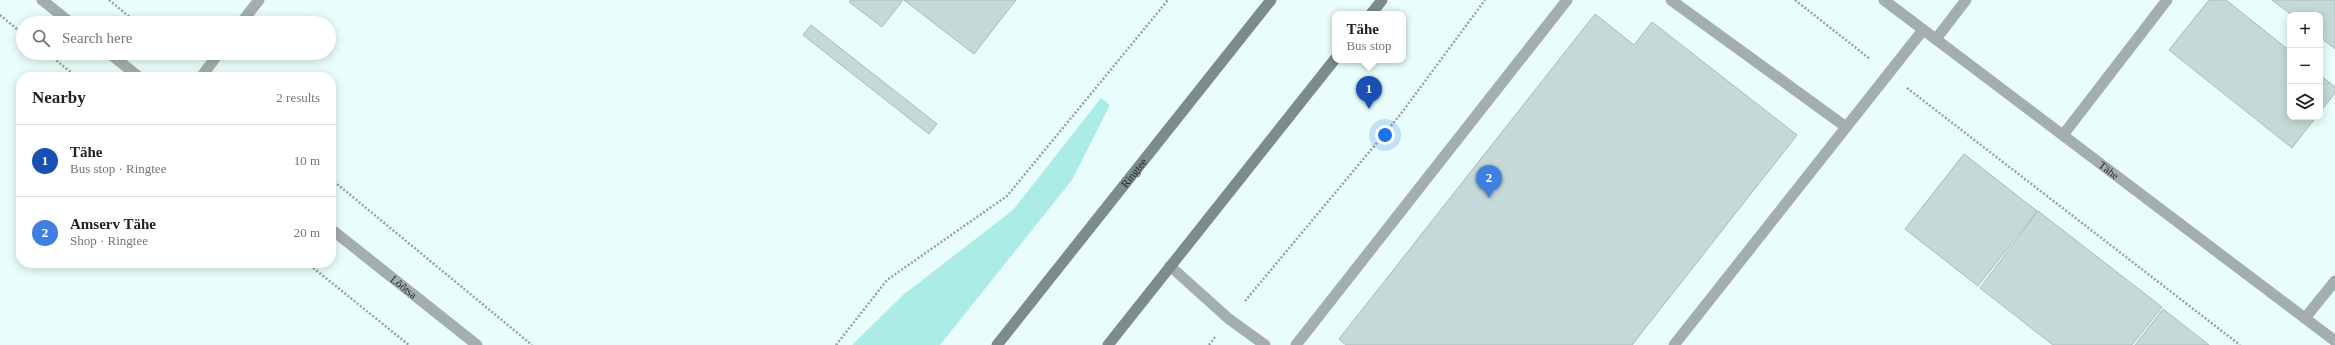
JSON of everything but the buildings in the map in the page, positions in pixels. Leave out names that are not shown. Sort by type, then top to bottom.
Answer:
[{"type":"main road","name":"Ringtee","points":[[997,345],[1271,0]]},
{"type":"main road","points":[[1373,11],[1382,0]]},
{"type":"main road","points":[[1108,345],[1332,63]]},
{"type":"street","points":[[42,0],[62,16]]},
{"type":"street","points":[[247,16],[259,0]]},
{"type":"street","points":[[1296,345],[1567,0]]},
{"type":"street","points":[[1671,0],[1846,127]]},
{"type":"street","name":"Tähe","points":[[1884,0],[2335,341]]},
{"type":"street","points":[[1936,39],[1966,0]]},
{"type":"street","points":[[2063,135],[2167,0]]},
{"type":"street","points":[[1674,345],[1923,30]]},
{"type":"street","points":[[118,60],[133,72]]},
{"type":"street","points":[[204,72],[213,60]]},
{"type":"street","name":"Lõõtsa","points":[[336,233],[477,345]]},
{"type":"street","points":[[1170,266],[1229,319],[1265,345]]},
{"type":"street","points":[[2305,318],[2335,280]]},
{"type":"path","points":[[109,0],[128,16]]},
{"type":"path","points":[[836,345],[888,280],[1007,196],[1168,0]]},
{"type":"path","points":[[1209,345],[1229,319],[1400,115],[1485,0]]},
{"type":"path","points":[[1795,0],[1888,74],[2240,345]]},
{"type":"path","points":[[0,15],[16,28]]},
{"type":"path","points":[[56,60],[71,72]]},
{"type":"path","points":[[336,183],[532,345]]},
{"type":"path","points":[[313,268],[409,345]]},
{"type":"shaded area","points":[[1101,98],[1110,105],[1072,180],[940,345],[852,345],[903,295],[1013,210]]},
{"type":"place","name":"Tähe","points":[[1369,109]]},
{"type":"place","name":"Amserv Tähe","points":[[1489,198]]}]
